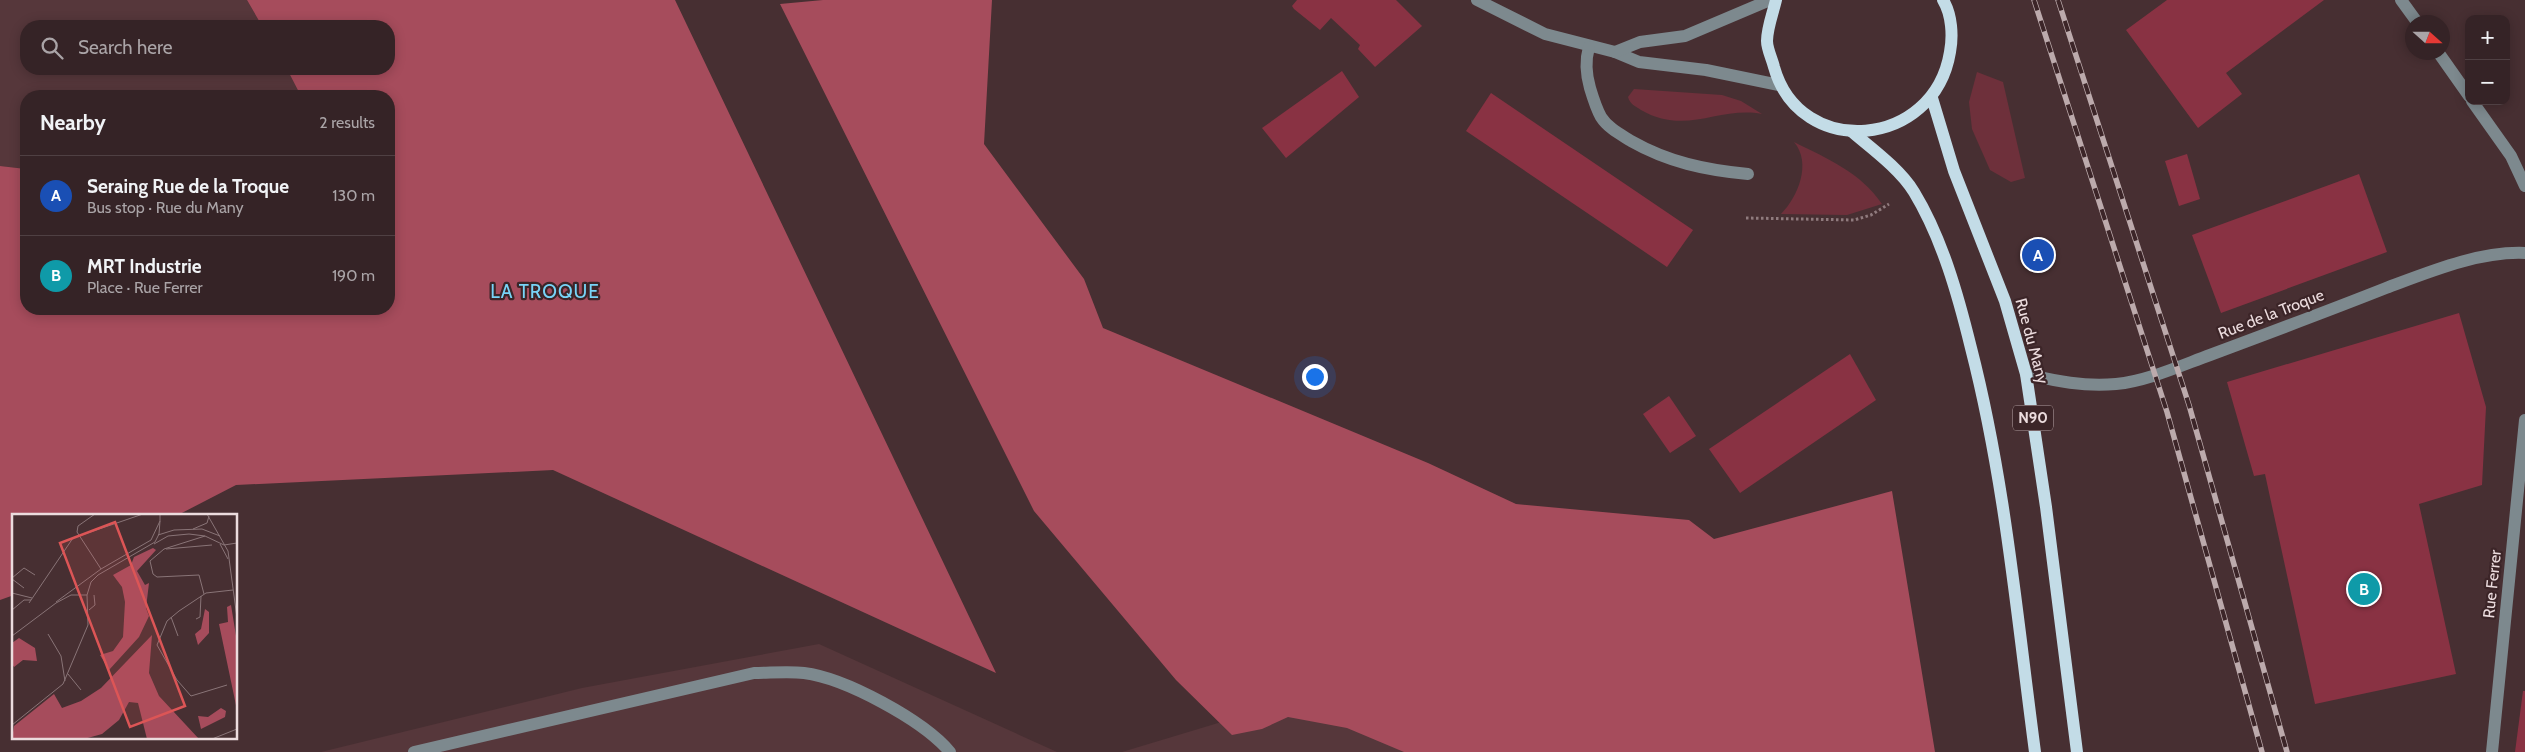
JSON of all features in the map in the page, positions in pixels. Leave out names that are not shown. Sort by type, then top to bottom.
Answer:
[{"type":"main road","points":[[1776,0],[1767,41],[1779,85],[1798,108],[1806,114],[1822,124],[1851,132],[1882,130],[1909,118],[1932,98],[1947,69],[1953,37],[1947,6],[1943,0]]},
{"type":"main road","name":"Rue du Many","points":[[1932,98],[1954,171],[2005,301],[2026,374],[2046,507],[2077,752]]},
{"type":"main road","name":"N90","points":[[1851,132],[1882,157],[1913,191],[1936,236],[1962,309],[1982,389],[2003,503],[2035,752]]},
{"type":"street","points":[[1477,0],[1545,34],[1614,52],[1639,62],[1706,70],[1779,85]]},
{"type":"street","points":[[1614,52],[1640,42],[1685,36],[1770,0]]},
{"type":"street","points":[[2401,0],[2412,15]]},
{"type":"street","points":[[1589,46],[1586,58],[1587,78],[1593,98],[1602,117],[1614,131],[1680,164],[1713,171],[1748,174]]},
{"type":"street","points":[[2444,60],[2465,90]]},
{"type":"street","points":[[2475,105],[2511,156],[2525,186]]},
{"type":"street","name":"Rue de la Troque","points":[[2026,374],[2068,384],[2118,384],[2234,346],[2410,279],[2492,255],[2525,253]]},
{"type":"street","name":"Rue Ferrer","points":[[2492,752],[2525,420]]},
{"type":"street","points":[[414,752],[754,673],[805,673],[854,686],[916,724],[950,752]]},
{"type":"path","points":[[1746,218],[1854,220],[1871,215],[1889,204]]},
{"type":"shaded area","points":[[0,0],[247,0],[259,20],[20,20],[20,75],[291,75],[300,90],[20,90],[20,168],[0,166]]},
{"type":"shaded area","points":[[247,0],[675,0],[996,673],[553,470],[236,485],[180,514],[12,514],[12,596],[0,600],[0,166],[20,168],[20,315],[395,315],[395,90],[298,90],[290,75],[395,75],[395,20],[259,20]]},
{"type":"shaded area","points":[[823,0],[992,0],[984,144],[1084,279],[1103,328],[1428,463],[1516,504],[1689,520],[1714,539],[1892,491],[1935,752],[1404,752],[1347,728],[1288,717],[1262,729],[1232,735],[1176,680],[1034,511],[780,4]]},
{"type":"shaded area","points":[[1977,72],[2003,82],[2025,178],[2011,182],[1990,170],[1972,129],[1969,102]]},
{"type":"shaded area","points":[[1634,89],[1722,95],[1741,101],[1762,114],[1731,114],[1688,121],[1657,117],[1633,105],[1628,97]]},
{"type":"shaded area","points":[[1794,142],[1843,167],[1864,183],[1882,204],[1847,215],[1781,214],[1793,199],[1801,180],[1802,160]]},
{"type":"shaded area","points":[[819,644],[1057,752],[321,752],[582,688]]},
{"type":"shaded area","points":[[1278,705],[1436,752],[1122,752]]},
{"type":"building","points":[[1297,0],[1396,0],[1422,26],[1375,67],[1358,49],[1360,45],[1331,18],[1320,30],[1294,9],[1292,6]]},
{"type":"building","points":[[2167,0],[2324,0],[2226,73],[2242,94],[2198,128],[2126,30]]},
{"type":"building","points":[[1342,71],[1359,97],[1286,158],[1262,128]]},
{"type":"building","points":[[1491,93],[1693,230],[1667,267],[1466,131]]},
{"type":"building","points":[[2187,154],[2200,199],[2179,206],[2165,161]]},
{"type":"building","points":[[2359,174],[2387,252],[2221,313],[2192,235]]},
{"type":"building","points":[[2459,313],[2486,407],[2482,485],[2419,504],[2456,674],[2315,704],[2265,474],[2254,476],[2227,382]]},
{"type":"building","points":[[1850,354],[1876,400],[1740,493],[1709,449]]},
{"type":"building","points":[[1669,396],[1696,436],[1670,453],[1643,414]]},
{"type":"building","points":[[2523,691],[2525,691],[2525,752],[2515,752]]},
{"type":"railway","points":[[2034,0],[2167,412],[2262,752]]},
{"type":"railway","points":[[2058,0],[2189,405],[2287,752]]},
{"type":"place","name":"Seraing Rue de la Troque","points":[[2038,255]]},
{"type":"place","name":"MRT Industrie","points":[[2364,589]]},
{"type":"district","name":"LA TROQUE","points":[[545,291]]}]
